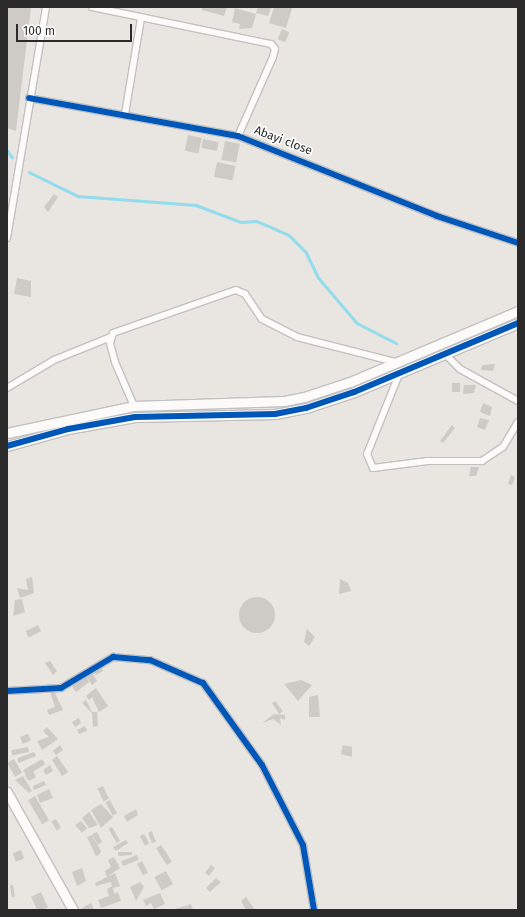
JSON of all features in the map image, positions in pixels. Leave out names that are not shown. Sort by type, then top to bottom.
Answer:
[{"type":"street","points":[[7,238],[29,98],[46,7]]},
{"type":"street","points":[[92,7],[271,44],[275,49],[273,57],[238,136]]},
{"type":"street","points":[[125,114],[141,18]]},
{"type":"street","name":"Abayi close","points":[[29,98],[125,114],[238,136],[437,216],[518,243]]},
{"type":"street","points":[[7,388],[54,360],[111,337],[116,331],[240,290],[258,316],[297,337],[395,362]]},
{"type":"street","points":[[7,433],[134,406],[284,401],[350,382],[518,311]]},
{"type":"street","points":[[7,446],[68,429],[135,417],[285,412],[354,392],[518,323]]},
{"type":"street","points":[[111,337],[115,362],[134,406]]},
{"type":"street","points":[[445,354],[460,369],[518,401]]},
{"type":"street","points":[[400,372],[368,454],[373,468],[415,462],[482,461],[503,447],[518,422]]},
{"type":"street","points":[[7,692],[61,688],[113,657],[150,660],[203,683],[262,765],[303,845],[314,910]]},
{"type":"street","points":[[7,792],[73,910]]},
{"type":"building","points":[[7,7],[31,7],[16,131],[7,128]]},
{"type":"building","points":[[202,7],[227,7],[224,16],[202,10]]},
{"type":"building","points":[[258,7],[271,8],[268,16],[256,13]]},
{"type":"building","points":[[274,7],[292,8],[286,28],[269,23]]},
{"type":"building","points":[[235,8],[256,14],[252,28],[239,29],[240,24],[232,22]]},
{"type":"building","points":[[282,29],[289,32],[285,42],[278,39]]},
{"type":"building","points":[[188,135],[202,138],[198,154],[185,151]]},
{"type":"building","points":[[203,139],[219,142],[217,151],[201,148]]},
{"type":"building","points":[[225,141],[240,144],[236,163],[221,160]]},
{"type":"building","points":[[217,162],[236,166],[232,181],[214,177]]},
{"type":"building","points":[[54,194],[58,197],[48,212],[44,207]]},
{"type":"building","points":[[17,278],[31,281],[31,297],[14,294]]},
{"type":"building","points":[[495,364],[493,371],[481,370],[482,365]]},
{"type":"building","points":[[452,383],[460,383],[460,392],[452,392]]},
{"type":"building","points":[[464,385],[476,385],[474,393],[463,394]]},
{"type":"building","points":[[483,403],[492,407],[490,416],[480,412]]},
{"type":"building","points":[[480,418],[489,420],[485,430],[477,427]]},
{"type":"building","points":[[452,425],[455,428],[443,443],[440,441]]},
{"type":"building","points":[[471,467],[479,467],[476,476],[469,476]]},
{"type":"building","points":[[511,475],[515,477],[512,485],[508,484]]},
{"type":"building","points":[[32,577],[34,593],[20,598],[17,588],[28,590],[26,579]]},
{"type":"building","points":[[340,579],[348,583],[351,591],[339,594]]},
{"type":"building","points":[[261,597],[270,602],[274,608],[274,622],[270,628],[261,633],[253,633],[244,628],[240,622],[239,611],[244,602],[250,598]]},
{"type":"building","points":[[22,599],[25,612],[13,616],[15,600]]},
{"type":"building","points":[[38,625],[41,631],[29,638],[26,631]]},
{"type":"building","points":[[307,629],[315,637],[309,646],[304,642]]},
{"type":"building","points":[[50,661],[57,671],[53,675],[45,663]]},
{"type":"building","points":[[99,664],[103,671],[96,675],[92,671]]},
{"type":"building","points":[[92,673],[97,681],[92,685],[87,677]]},
{"type":"building","points":[[87,677],[89,682],[76,692],[72,686]]},
{"type":"building","points":[[301,680],[312,685],[298,701],[284,684]]},
{"type":"building","points":[[96,688],[108,706],[99,712],[92,697],[89,700],[86,696]]},
{"type":"building","points":[[54,691],[63,710],[49,715],[47,710],[55,707],[50,692]]},
{"type":"building","points":[[318,695],[320,717],[309,717],[309,697]]},
{"type":"building","points":[[86,700],[92,712],[97,712],[98,726],[93,727],[92,713],[82,703]]},
{"type":"building","points":[[275,701],[283,711],[279,714],[272,703]]},
{"type":"building","points":[[274,714],[285,715],[285,720],[280,718],[281,725],[273,719],[262,723]]},
{"type":"building","points":[[79,718],[81,723],[75,727],[72,722]]},
{"type":"building","points":[[85,726],[87,731],[79,734],[77,730]]},
{"type":"building","points":[[47,727],[58,739],[42,750],[37,741],[49,737],[43,731]]},
{"type":"building","points":[[28,734],[31,740],[23,744],[20,737]]},
{"type":"building","points":[[60,745],[63,750],[56,755],[53,751]]},
{"type":"building","points":[[343,745],[352,747],[352,757],[341,754]]},
{"type":"building","points":[[28,747],[29,752],[12,755],[11,750]]},
{"type":"building","points":[[34,752],[36,756],[18,763],[18,758]]},
{"type":"building","points":[[57,756],[68,772],[62,776],[52,760]]},
{"type":"building","points":[[14,759],[22,773],[15,777],[7,763]]},
{"type":"building","points":[[42,759],[45,764],[26,775],[23,770]]},
{"type":"building","points":[[50,765],[53,771],[46,775],[43,770]]},
{"type":"building","points":[[33,771],[36,777],[29,781],[25,776]]},
{"type":"building","points":[[23,776],[32,791],[29,793],[15,780]]},
{"type":"building","points":[[44,781],[46,785],[34,790],[33,786]]},
{"type":"building","points":[[103,786],[109,799],[103,801],[98,789]]},
{"type":"building","points":[[49,789],[53,798],[40,803],[37,795]]},
{"type":"building","points":[[35,796],[49,820],[42,824],[28,800]]},
{"type":"building","points":[[110,800],[117,813],[113,816],[106,802]]},
{"type":"building","points":[[101,804],[113,817],[101,828],[91,810]]},
{"type":"building","points":[[136,809],[138,815],[127,822],[124,816]]},
{"type":"building","points":[[89,812],[98,825],[89,828],[82,818]]},
{"type":"building","points":[[56,819],[61,828],[56,830],[52,821]]},
{"type":"building","points":[[81,821],[87,828],[82,833],[75,825]]},
{"type":"building","points":[[112,827],[120,841],[117,843],[109,829]]},
{"type":"building","points":[[152,831],[156,842],[152,843],[148,833]]},
{"type":"building","points":[[97,832],[102,842],[98,845],[92,834]]},
{"type":"building","points":[[144,834],[149,843],[145,846],[140,836]]},
{"type":"building","points":[[92,835],[101,851],[99,855],[96,856],[87,837]]},
{"type":"building","points":[[126,840],[128,843],[116,851],[113,847]]},
{"type":"building","points":[[161,845],[172,862],[167,865],[156,848]]},
{"type":"building","points":[[21,850],[24,858],[16,862],[13,853]]},
{"type":"building","points":[[118,852],[132,852],[132,855],[118,856]]},
{"type":"building","points":[[137,855],[139,860],[123,866],[121,861]]},
{"type":"building","points":[[114,857],[120,868],[107,877],[105,871],[111,867],[108,860]]},
{"type":"building","points":[[142,861],[148,873],[143,875],[137,864]]},
{"type":"building","points":[[211,865],[215,868],[209,876],[205,873]]},
{"type":"building","points":[[82,868],[86,881],[77,886],[72,872]]},
{"type":"building","points":[[166,871],[173,884],[162,890],[155,877]]},
{"type":"building","points":[[115,873],[120,886],[113,888],[114,894],[118,892],[121,901],[101,908],[98,900],[109,896],[107,889],[112,886],[111,882],[96,886],[95,883]]},
{"type":"building","points":[[216,878],[221,882],[210,892],[206,888]]},
{"type":"building","points":[[140,882],[144,887],[136,901],[130,887]]},
{"type":"building","points":[[10,885],[13,885],[15,897],[12,897]]},
{"type":"building","points":[[41,892],[48,907],[43,910],[37,910],[31,897]]},
{"type":"building","points":[[160,893],[165,904],[154,909],[151,903],[146,906],[143,900]]},
{"type":"building","points":[[246,897],[255,910],[246,910],[241,901]]},
{"type":"building","points":[[91,903],[94,910],[83,910],[82,908]]},
{"type":"building","points":[[191,904],[193,910],[172,910]]},
{"type":"waterway","points":[[7,150],[12,157]]},
{"type":"waterway","points":[[29,172],[78,196],[196,205],[241,222],[256,221],[289,235],[306,252],[318,277],[357,323],[396,343]]},
{"type":"cycle path","points":[[29,98],[238,136],[437,216],[518,243]]},
{"type":"cycle path","points":[[7,446],[68,429],[135,417],[275,414],[306,408],[354,392],[518,323]]},
{"type":"cycle path","points":[[7,691],[61,688],[113,657],[150,660],[203,683],[262,765],[303,845],[314,910]]}]
